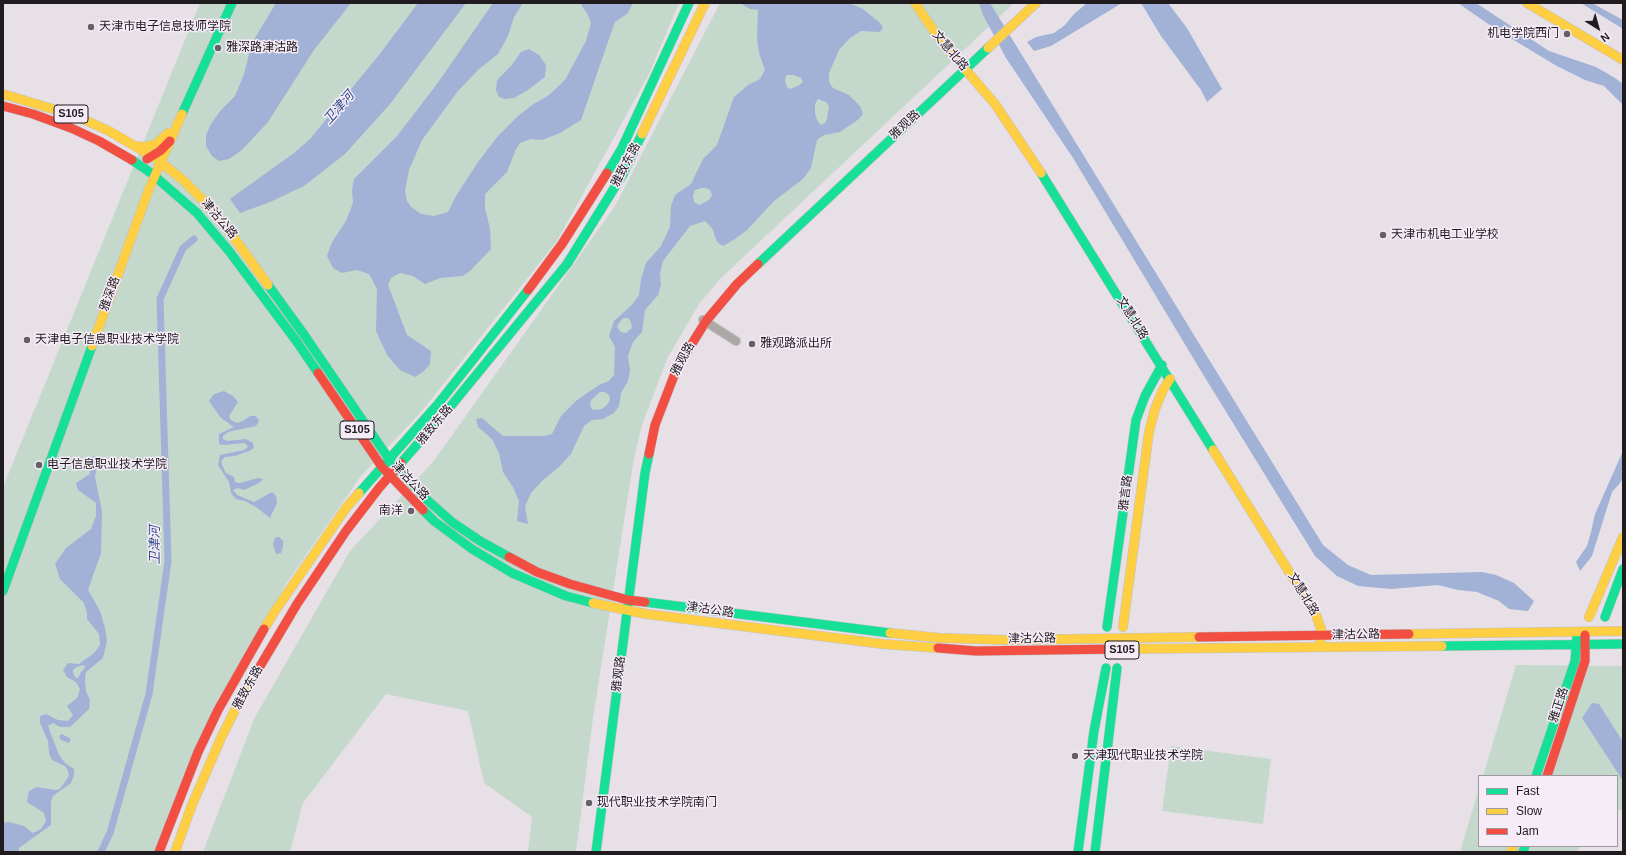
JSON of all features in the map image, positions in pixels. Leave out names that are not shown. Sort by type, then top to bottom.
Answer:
[{"type":"main road","name":"雅深路","points":[[169,137],[226,3]]},
{"type":"main road","name":"雅深路","points":[[3,591],[158,157],[169,137],[232,3]]},
{"type":"main road","name":"雅致东路","points":[[159,852],[198,752],[218,710],[280,604],[346,508],[438,404],[499,328],[562,244],[622,148],[689,3]]},
{"type":"main road","name":"雅致东路","points":[[174,852],[192,805],[221,738],[244,692],[297,604],[346,531],[567,264],[623,174],[705,3]]},
{"type":"main road","name":"文慧北路","points":[[915,3],[932,29],[995,96],[1016,124],[1066,203],[1278,542],[1322,617],[1324,636],[1323,648]]},
{"type":"main road","name":"文慧北路","points":[[921,3],[1008,123],[1162,365],[1316,615],[1324,636]]},
{"type":"main road","name":"雅观路","points":[[594,852],[626,599],[644,473],[651,438],[677,368],[704,321],[737,284],[987,47],[1030,3]]},
{"type":"main road","name":"雅观路","points":[[1013,22],[1036,3]]},
{"type":"main road","points":[[1527,3],[1623,60]]},
{"type":"main road","points":[[1540,3],[1623,52]]},
{"type":"main road","name":"津沽公路","points":[[3,94],[76,116],[109,131],[134,146],[158,157],[188,185],[224,224],[305,336],[389,459],[425,498],[452,522],[480,542],[536,572],[570,584],[626,599],[886,633],[941,638],[1008,640],[1623,632]]},
{"type":"main road","name":"津沽公路","points":[[3,106],[33,114],[71,128],[128,157],[153,174],[197,213],[229,251],[297,342],[382,466],[418,506],[452,535],[512,573],[566,596],[625,611],[814,636],[960,650],[1323,648],[1623,644]]},
{"type":"main road","points":[[134,146],[144,147],[156,144],[169,137]]},
{"type":"main road","points":[[128,157],[143,159],[158,157]]},
{"type":"main road","name":"雅深路","points":[[3,578],[153,174]]},
{"type":"main road","name":"雅言路","points":[[1107,627],[1136,420],[1145,396],[1162,365]]},
{"type":"main road","name":"雅言路","points":[[1123,627],[1149,432],[1155,409],[1163,390],[1170,379]]},
{"type":"main road","points":[[1589,617],[1623,537]]},
{"type":"main road","points":[[1605,616],[1623,569]]},
{"type":"main road","name":"雅正路","points":[[1547,775],[1585,661],[1581,644],[1581,633]]},
{"type":"main road","name":"雅正路","points":[[1536,775],[1581,644]]},
{"type":"main road","points":[[1078,852],[1096,719],[1106,668]]},
{"type":"main road","points":[[1095,852],[1117,668]]},
{"type":"street","points":[[704,321],[736,341]]},
{"type":"street","points":[[1096,719],[1111,719]]},
{"type":"green space","points":[[200,3],[679,3],[649,74],[557,241],[422,411],[361,476],[286,584],[210,718],[158,852],[3,852],[3,487]]},
{"type":"green space","points":[[720,3],[1014,3],[720,279],[699,304],[668,357],[642,425],[634,458],[593,718],[576,852],[528,852],[532,817],[484,783],[468,711],[386,694],[303,803],[290,852],[203,852],[254,719],[350,551],[433,462],[615,206]]},
{"type":"green space","points":[[1516,665],[1623,666],[1623,811],[1618,809],[1618,775],[1483,775]]},
{"type":"green space","points":[[1171,746],[1271,759],[1263,824],[1162,811]]},
{"type":"green space","points":[[1478,791],[1478,847],[1580,847],[1578,852],[1460,852]]},
{"type":"water","points":[[276,3],[351,3],[314,50],[268,122],[242,150],[229,159],[219,161],[212,156],[206,146],[206,135],[211,124],[221,110],[235,96],[244,74],[252,43]]},
{"type":"water","points":[[418,3],[466,3],[390,104],[345,154],[304,186],[270,202],[240,213],[230,199],[294,153],[310,139],[379,55]]},
{"type":"water","points":[[493,3],[523,3],[514,17],[508,36],[498,54],[479,69],[458,91],[422,140],[409,170],[405,191],[407,201],[411,207],[421,214],[434,216],[448,212],[456,196],[478,162],[498,136],[517,117],[532,105],[549,95],[565,80],[586,41],[591,23],[587,13],[580,3],[633,3],[627,14],[615,22],[581,120],[560,133],[542,140],[531,139],[520,143],[507,172],[485,194],[485,208],[490,229],[491,249],[470,271],[463,276],[440,278],[425,284],[413,276],[400,273],[391,278],[388,285],[407,335],[431,351],[430,364],[423,372],[415,377],[400,370],[387,355],[376,331],[377,289],[369,274],[357,270],[342,273],[333,268],[327,256],[332,242],[346,221],[353,203],[352,190],[354,179],[397,136],[437,84]]},
{"type":"water","points":[[740,3],[849,3],[863,9],[879,22],[883,27],[880,32],[861,31],[850,38],[839,50],[829,73],[829,82],[833,88],[849,95],[860,106],[863,114],[859,119],[840,132],[824,135],[817,140],[811,168],[803,179],[774,201],[747,230],[735,239],[723,246],[717,242],[712,228],[705,221],[690,226],[663,261],[660,273],[661,285],[658,295],[645,310],[642,332],[633,342],[628,356],[630,371],[628,381],[621,393],[619,406],[614,413],[603,419],[592,420],[584,426],[571,454],[531,493],[525,506],[528,524],[517,521],[519,501],[513,487],[503,472],[499,453],[492,439],[478,427],[476,419],[482,418],[503,436],[544,436],[552,434],[561,416],[577,400],[599,385],[609,381],[614,375],[615,347],[609,336],[614,321],[632,305],[639,295],[641,279],[646,263],[661,246],[670,227],[671,206],[675,195],[691,184],[703,159],[717,145],[734,97],[748,85],[760,79],[765,70],[759,53],[757,39],[758,10],[750,9]],"holes":[[[786,75],[794,75],[801,78],[803,82],[790,89],[787,87],[785,81]],[[818,99],[826,102],[829,106],[827,119],[825,123],[821,125],[817,120],[815,104]],[[706,188],[710,190],[712,195],[709,200],[699,205],[694,202],[693,196],[695,190]],[[623,318],[628,318],[631,322],[632,328],[626,333],[621,332],[617,327]],[[600,392],[605,392],[609,395],[610,399],[608,404],[602,409],[593,410],[590,406],[591,400]]]},
{"type":"water","points":[[979,3],[990,3],[1323,545],[1348,565],[1371,575],[1482,572],[1496,575],[1514,583],[1534,601],[1528,611],[1509,609],[1499,601],[1477,592],[1458,590],[1438,585],[1391,589],[1358,586],[1337,576],[1315,556],[1204,376],[1073,158],[1006,58],[983,15]]},
{"type":"water","points":[[1087,3],[1122,3],[1051,46],[1034,51],[1027,42],[1036,37],[1054,33],[1065,25],[1074,14]]},
{"type":"water","points":[[1141,3],[1168,3],[1187,28],[1222,89],[1207,102],[1201,90],[1161,36]]},
{"type":"water","points":[[1458,3],[1476,3],[1549,51],[1596,67],[1615,78],[1623,84],[1623,105],[1604,86],[1585,80],[1555,65],[1494,28]]},
{"type":"water","points":[[1581,3],[1592,3],[1623,20],[1623,29]]},
{"type":"water","points":[[529,49],[539,55],[546,65],[545,77],[528,90],[514,98],[505,99],[499,97],[496,90],[497,80],[511,66],[521,52]]},
{"type":"water","points":[[224,391],[233,396],[238,402],[229,416],[231,420],[237,423],[250,416],[256,416],[259,421],[256,426],[228,432],[223,436],[223,439],[227,441],[246,439],[253,443],[254,448],[235,456],[225,457],[221,461],[223,467],[226,473],[234,477],[235,482],[240,483],[258,478],[263,479],[259,483],[244,490],[238,488],[233,490],[237,495],[254,502],[272,492],[276,496],[277,503],[270,518],[256,507],[245,501],[236,499],[231,493],[229,482],[218,465],[220,455],[244,450],[248,447],[245,443],[219,444],[219,434],[234,427],[221,418],[209,401],[214,394]]},
{"type":"water","points":[[1623,451],[1623,478],[1612,492],[1592,556],[1580,571],[1576,562],[1587,546],[1595,514]]},
{"type":"water","points":[[95,456],[98,461],[95,477],[102,511],[101,553],[88,590],[100,611],[107,641],[103,658],[86,672],[86,691],[90,700],[89,709],[70,727],[60,727],[53,723],[48,726],[59,755],[65,763],[74,769],[74,775],[71,783],[53,796],[51,801],[51,825],[19,848],[19,852],[3,852],[3,823],[9,822],[24,826],[33,833],[41,829],[46,821],[44,813],[27,802],[29,791],[37,787],[55,790],[60,789],[69,776],[65,766],[52,760],[49,753],[48,741],[40,723],[40,716],[46,714],[58,720],[68,721],[73,715],[67,706],[77,698],[80,689],[76,682],[67,677],[63,670],[68,663],[79,664],[94,653],[100,645],[99,634],[87,619],[84,603],[60,579],[55,564],[66,548],[91,529],[96,516],[96,503],[78,490],[76,483],[90,474],[88,465],[89,458]],"holes":[[[83,665],[85,666],[78,678],[76,678],[73,670],[77,667]]]},
{"type":"water","points":[[279,537],[283,541],[283,547],[281,553],[276,554],[273,544],[275,538]]},
{"type":"water","points":[[1592,703],[1599,704],[1623,742],[1623,781],[1582,718]]},
{"type":"water","points":[[62,734],[71,739],[69,743],[61,740],[59,736]]},
{"type":"waterway","name":"卫津河","points":[[101,852],[110,833],[149,694],[168,561],[160,299],[183,248],[194,239]]},
{"type":"traffic: fast","points":[[182,114],[232,3]]},
{"type":"traffic: fast","points":[[607,173],[622,148],[689,3]]},
{"type":"traffic: fast","points":[[758,264],[988,48]]},
{"type":"traffic: fast","points":[[401,463],[450,407],[567,264],[623,174],[642,134]]},
{"type":"traffic: fast","points":[[132,160],[151,173],[197,213],[229,251],[297,342],[318,373]]},
{"type":"traffic: fast","points":[[1041,173],[1213,450]]},
{"type":"traffic: fast","points":[[268,285],[305,336],[389,459],[425,498],[452,522],[480,541],[509,557]]},
{"type":"traffic: fast","points":[[359,493],[438,404],[528,290]]},
{"type":"traffic: fast","points":[[3,591],[92,346]]},
{"type":"traffic: fast","points":[[1107,627],[1136,420],[1145,396],[1162,365]]},
{"type":"traffic: fast","points":[[596,852],[645,473],[649,454]]},
{"type":"traffic: fast","points":[[423,510],[434,521],[472,549],[512,573],[566,596],[593,603]]},
{"type":"traffic: fast","points":[[1605,617],[1623,569]]},
{"type":"traffic: fast","points":[[645,602],[890,633]]},
{"type":"traffic: fast","points":[[1536,775],[1575,661],[1577,635]]},
{"type":"traffic: fast","points":[[1442,646],[1623,644]]},
{"type":"traffic: fast","points":[[1078,852],[1094,731],[1106,668]]},
{"type":"traffic: fast","points":[[1095,852],[1117,668]]},
{"type":"traffic: fast","points":[[1523,852],[1525,847]]},
{"type":"traffic: slow","points":[[642,134],[705,3]]},
{"type":"traffic: slow","points":[[915,3],[940,40],[995,104],[1041,173]]},
{"type":"traffic: slow","points":[[988,48],[1036,3]]},
{"type":"traffic: slow","points":[[1527,3],[1623,60]]},
{"type":"traffic: slow","points":[[3,94],[76,116],[109,131],[157,159],[183,180],[203,200],[224,224],[268,285]]},
{"type":"traffic: slow","points":[[92,346],[149,189],[182,114]]},
{"type":"traffic: slow","points":[[135,146],[144,147],[156,144],[168,133]]},
{"type":"traffic: slow","points":[[1123,627],[1149,432],[1155,409],[1163,390],[1170,379]]},
{"type":"traffic: slow","points":[[1213,450],[1316,615],[1321,629],[1320,644]]},
{"type":"traffic: slow","points":[[264,629],[346,508],[359,493]]},
{"type":"traffic: slow","points":[[1589,617],[1623,537]]},
{"type":"traffic: slow","points":[[593,603],[646,614],[883,644],[938,648]]},
{"type":"traffic: slow","points":[[1409,634],[1623,631]]},
{"type":"traffic: slow","points":[[890,633],[941,638],[1008,640],[1199,637]]},
{"type":"traffic: slow","points":[[1121,649],[1442,646]]},
{"type":"traffic: slow","points":[[175,852],[192,805],[221,738],[244,692],[259,668]]},
{"type":"traffic: slow","points":[[1511,852],[1513,847]]},
{"type":"traffic: jam","points":[[3,106],[33,114],[71,128],[99,141],[132,160]]},
{"type":"traffic: jam","points":[[147,159],[160,151],[170,141]]},
{"type":"traffic: jam","points":[[528,290],[562,244],[607,173]]},
{"type":"traffic: jam","points":[[649,454],[655,425],[677,368],[706,321],[737,284],[758,264]]},
{"type":"traffic: jam","points":[[318,373],[382,467],[423,510]]},
{"type":"traffic: jam","points":[[259,668],[297,604],[346,531],[379,488],[401,463]]},
{"type":"traffic: jam","points":[[509,557],[537,572],[570,584],[628,600],[645,602]]},
{"type":"traffic: jam","points":[[159,852],[198,752],[218,710],[264,629]]},
{"type":"traffic: jam","points":[[1199,637],[1409,634]]},
{"type":"traffic: jam","points":[[1547,775],[1585,661],[1585,635]]},
{"type":"traffic: jam","points":[[938,648],[976,651],[1121,649]]},
{"type":"place","name":"天津市电子信息技师学院","points":[[91,27]]},
{"type":"place","name":"机电学院西门","points":[[1567,34]]},
{"type":"place","name":"雅深路津沽路","points":[[218,48]]},
{"type":"place","name":"天津市机电工业学校","points":[[1383,235]]},
{"type":"place","name":"天津电子信息职业技术学院","points":[[27,340]]},
{"type":"place","name":"雅观路派出所","points":[[752,344]]},
{"type":"place","name":"电子信息职业技术学院","points":[[39,465]]},
{"type":"place","name":"南洋","points":[[411,511]]},
{"type":"place","name":"天津现代职业技术学院","points":[[1075,756]]},
{"type":"place","name":"现代职业技术学院南门","points":[[589,803]]}]
